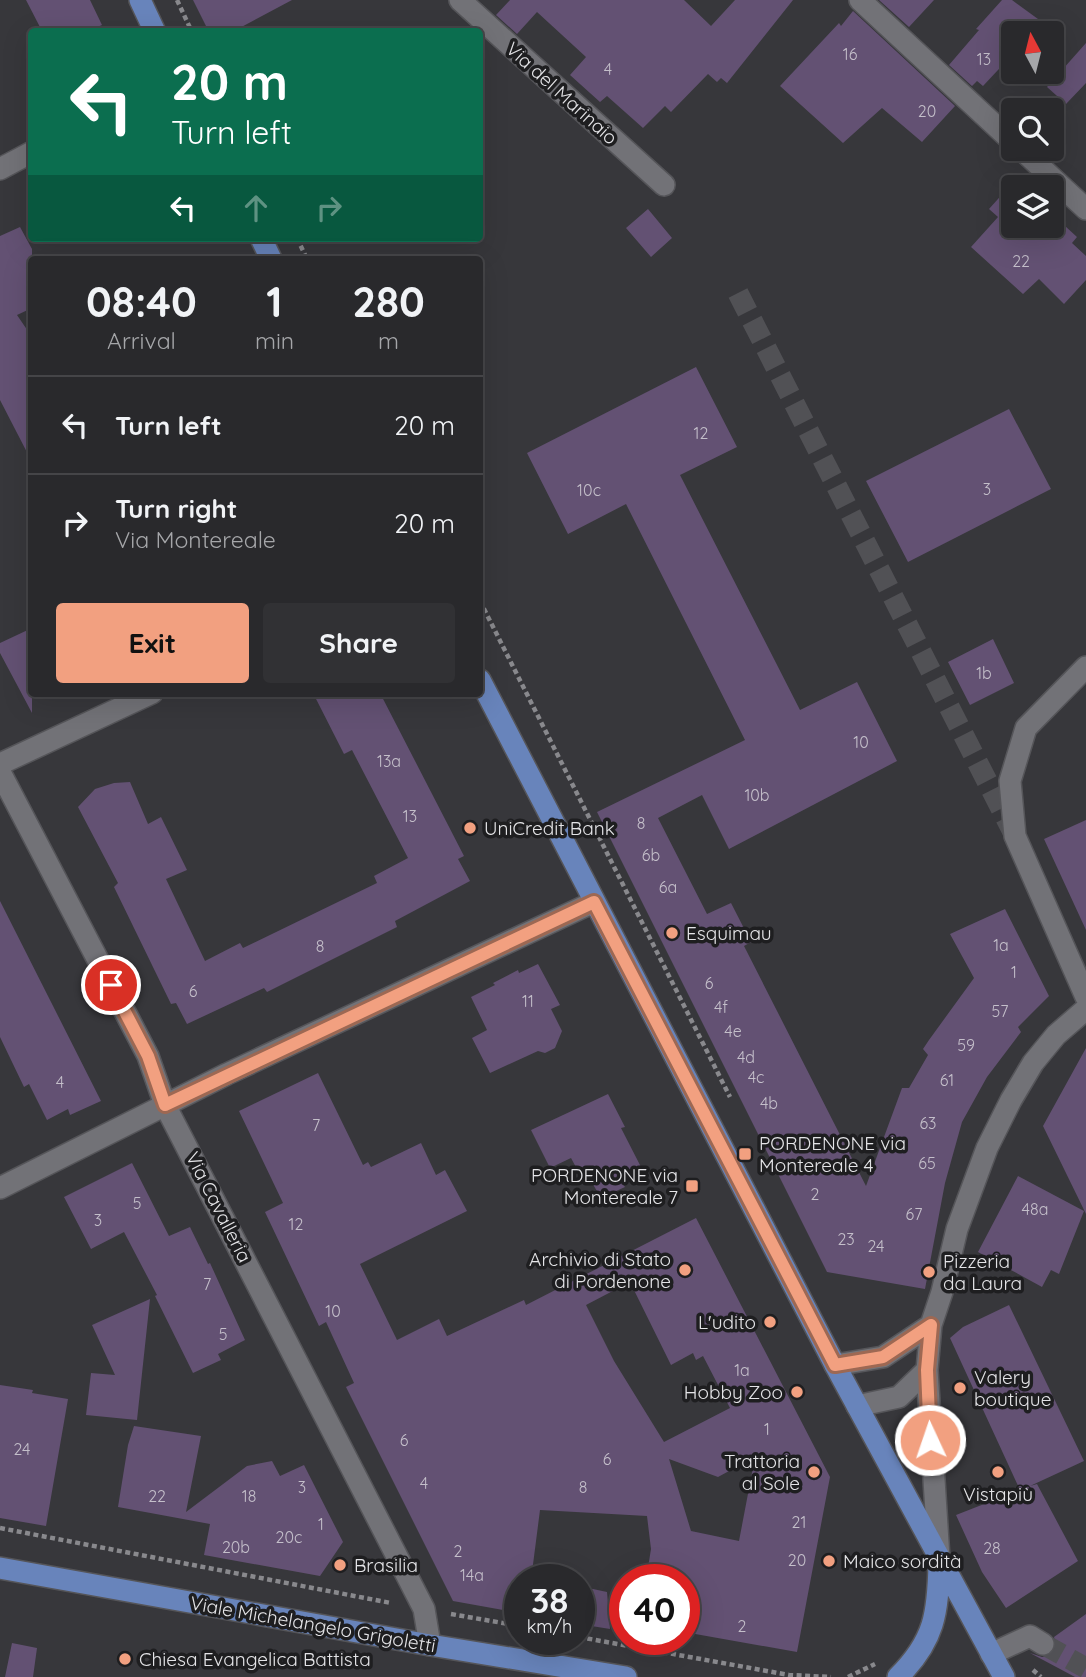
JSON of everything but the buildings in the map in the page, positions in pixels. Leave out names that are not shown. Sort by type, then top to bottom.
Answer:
[{"type":"main road","points":[[139,0],[153,28]]},
{"type":"main road","points":[[483,686],[835,1365],[1004,1677]]},
{"type":"main road","points":[[898,1677],[927,1641],[939,1603],[939,1561]]},
{"type":"main road","name":"Viale Michelangelo Grigoletti","points":[[0,1568],[626,1677]]},
{"type":"street","name":"Via del Marinaio","points":[[460,0],[664,186]]},
{"type":"street","points":[[860,0],[1001,131]]},
{"type":"street","points":[[0,169],[28,154]]},
{"type":"street","points":[[1034,161],[1086,209]]},
{"type":"street","points":[[1086,667],[1026,728],[1010,781],[1015,835],[1086,997]]},
{"type":"street","points":[[0,764],[143,697]]},
{"type":"street","name":"Via Cavalleria","points":[[0,772],[148,1056],[165,1105],[424,1609],[430,1645]]},
{"type":"street","points":[[0,1188],[165,1105],[594,902]]},
{"type":"street","points":[[939,1561],[927,1370],[931,1325],[957,1229],[987,1148],[1033,1063],[1056,1035],[1086,1009]]},
{"type":"street","points":[[835,1365],[883,1357],[931,1325]]},
{"type":"street","points":[[857,1406],[899,1397],[927,1370]]},
{"type":"street","points":[[991,1654],[1030,1636],[1043,1644]]},
{"type":"path","points":[[177,0],[190,28]]},
{"type":"path","points":[[483,607],[734,1105]]},
{"type":"path","points":[[0,1528],[504,1623]]},
{"type":"path","points":[[595,1640],[789,1675],[831,1677]]},
{"type":"tunnel","points":[[738,293],[1014,834]]},
{"type":"tunnel","points":[[1043,1644],[1086,1668]]},
{"type":"place","name":"UniCredit Bank","points":[[470,828]]},
{"type":"place","name":"Esquimau","points":[[672,933]]},
{"type":"place","name":"PORDENONE via Montereale 4","points":[[745,1154]]},
{"type":"place","name":"PORDENONE via Montereale 7","points":[[692,1186]]},
{"type":"place","name":"Archivio di Stato di Pordenone","points":[[685,1270]]},
{"type":"place","name":"Pizzeria da Laura","points":[[929,1272]]},
{"type":"place","name":"L'udito","points":[[770,1322]]},
{"type":"place","name":"Valery boutique","points":[[960,1388]]},
{"type":"place","name":"Hobby Zoo","points":[[797,1392]]},
{"type":"place","name":"Trattoria al Sole","points":[[814,1472]]},
{"type":"place","name":"Vistapiù","points":[[998,1472]]},
{"type":"place","name":"Maico sordità","points":[[829,1561]]},
{"type":"place","name":"Brasilia","points":[[340,1565]]},
{"type":"place","name":"Chiesa Evangelica Battista","points":[[125,1659]]},
{"type":"route","points":[[111,985],[148,1056],[165,1105],[594,902],[835,1365],[883,1357],[931,1325],[927,1370],[930,1440]]}]
